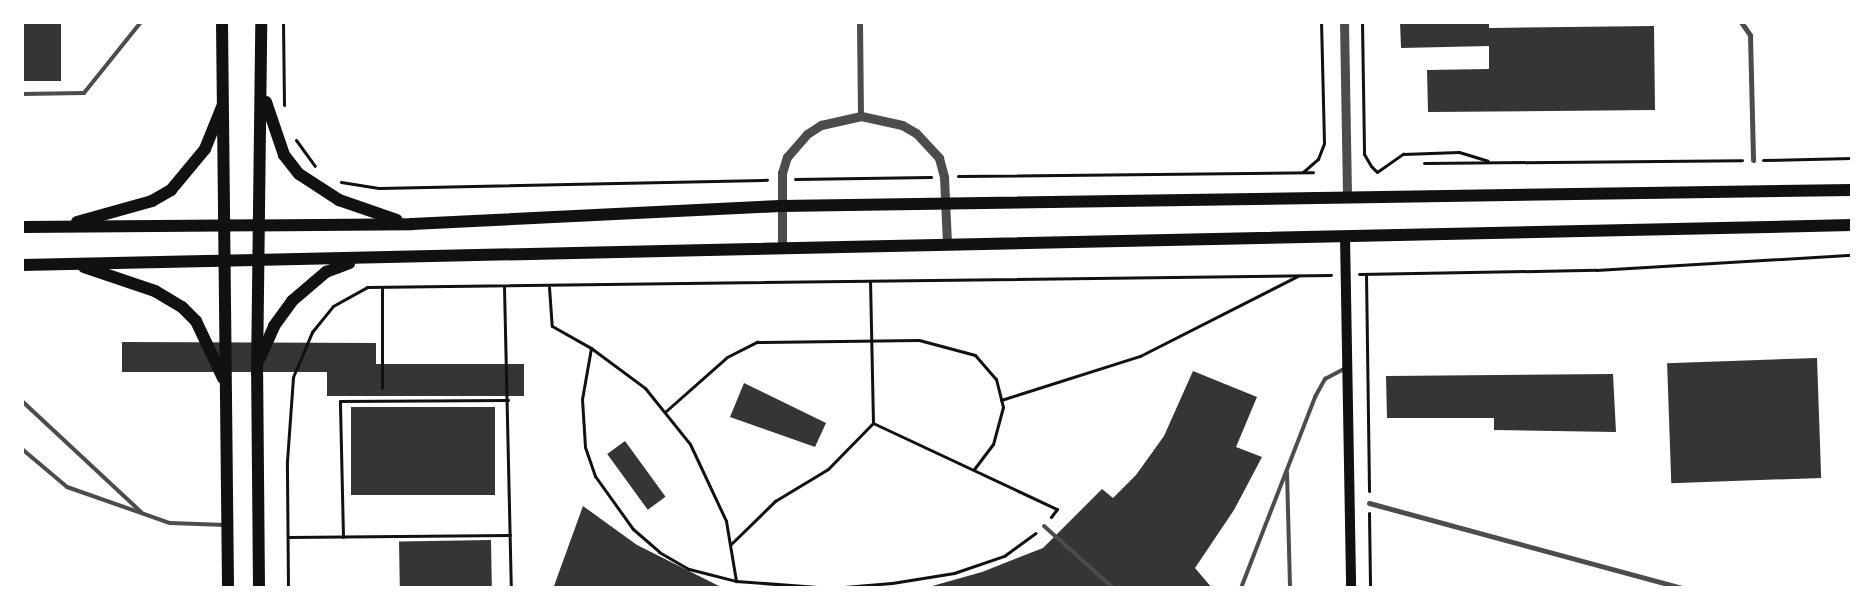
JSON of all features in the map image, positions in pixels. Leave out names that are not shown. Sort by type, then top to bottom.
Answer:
[{"type":"main road","points":[[222,22],[225,100],[228,588]]},
{"type":"main road","points":[[259,588],[257,374],[261,22]]},
{"type":"main road","points":[[262,91],[284,156],[299,174],[314,187],[356,208],[412,225]]},
{"type":"main road","points":[[61,226],[133,208],[171,190],[205,150],[225,100]]},
{"type":"main road","points":[[22,227],[412,225],[782,207],[1851,190]]},
{"type":"main road","points":[[22,265],[225,263],[947,242],[1345,237],[1851,225]]},
{"type":"main road","points":[[1345,237],[1351,588]]},
{"type":"main road","points":[[257,374],[274,326],[303,288],[337,267],[373,258]]},
{"type":"main road","points":[[77,264],[155,291],[182,307],[201,329],[225,383]]},
{"type":"street","points":[[860,22],[861,116]]},
{"type":"street","points":[[1344,22],[1347,198]]},
{"type":"street","points":[[1741,22],[1750,35],[1753,160]]},
{"type":"street","points":[[782,246],[783,166],[796,145],[821,126],[861,116],[902,125],[929,145],[943,169],[947,242]]},
{"type":"street","points":[[1369,503],[1681,588]]},
{"type":"lane","points":[[22,94],[84,93],[141,22]]},
{"type":"lane","points":[[1241,588],[1319,387],[1334,372],[1347,367]]},
{"type":"lane","points":[[22,401],[144,515]]},
{"type":"lane","points":[[22,449],[67,487],[144,515],[180,525],[227,525]]},
{"type":"lane","points":[[1286,468],[1290,588]]},
{"type":"lane","points":[[1044,526],[1113,588]]},
{"type":"path","points":[[283,22],[286,116]]},
{"type":"path","points":[[1302,173],[1318,159],[1323,144],[1322,22]]},
{"type":"path","points":[[1362,22],[1364,154],[1371,166],[1377,172],[1404,154],[1459,153],[1493,163]]},
{"type":"path","points":[[293,132],[322,172]]},
{"type":"path","points":[[1424,163],[1851,158]]},
{"type":"path","points":[[958,177],[1313,172]]},
{"type":"path","points":[[795,179],[931,177]]},
{"type":"path","points":[[337,180],[353,187],[379,188],[767,180]]},
{"type":"path","points":[[288,588],[287,461],[294,377],[312,332],[333,306],[367,287],[504,288],[1596,270],[1851,255]]},
{"type":"path","points":[[1426,268],[1426,273]]},
{"type":"path","points":[[1237,271],[1237,277]]},
{"type":"path","points":[[1366,274],[1370,588]]},
{"type":"path","points":[[1001,400],[1140,356],[1299,276]]},
{"type":"path","points":[[731,544],[775,501],[828,469],[873,423],[870,281]]},
{"type":"path","points":[[382,287],[382,388]]},
{"type":"path","points":[[549,287],[552,326],[591,348],[645,388],[666,411],[711,485],[731,544],[736,581]]},
{"type":"path","points":[[504,288],[511,588]]},
{"type":"path","points":[[666,411],[727,357],[757,342],[919,340],[975,355],[996,379],[1001,400],[993,444],[974,469]]},
{"type":"path","points":[[591,348],[581,422],[595,476],[613,505],[659,552],[689,569],[736,581],[831,588],[892,583],[954,573],[1004,556],[1044,526],[1057,509],[873,423]]},
{"type":"path","points":[[343,537],[340,401],[507,400]]},
{"type":"path","points":[[288,537],[510,535]]},
{"type":"building","points":[[22,22],[61,22],[61,81],[22,81]]},
{"type":"building","points":[[1400,22],[1489,22],[1489,28],[1654,26],[1655,110],[1428,112],[1427,70],[1489,69],[1489,46],[1401,48]]},
{"type":"building","points":[[122,342],[376,343],[376,364],[524,364],[524,396],[327,396],[327,372],[122,372]]},
{"type":"building","points":[[1817,358],[1821,478],[1671,483],[1667,363]]},
{"type":"building","points":[[1193,371],[1257,397],[1236,447],[1262,457],[1234,510],[1195,568],[1212,588],[925,588],[982,572],[1043,548],[1102,489],[1113,498],[1136,475],[1164,436]]},
{"type":"building","points":[[1613,374],[1616,432],[1494,430],[1494,418],[1387,418],[1386,376]]},
{"type":"building","points":[[744,383],[826,423],[815,447],[730,417]]},
{"type":"building","points":[[351,407],[495,407],[495,495],[351,495]]},
{"type":"building","points":[[625,441],[666,497],[648,510],[607,454]]},
{"type":"building","points":[[583,506],[637,545],[723,588],[554,586]]},
{"type":"building","points":[[491,540],[492,588],[400,588],[399,542]]}]
